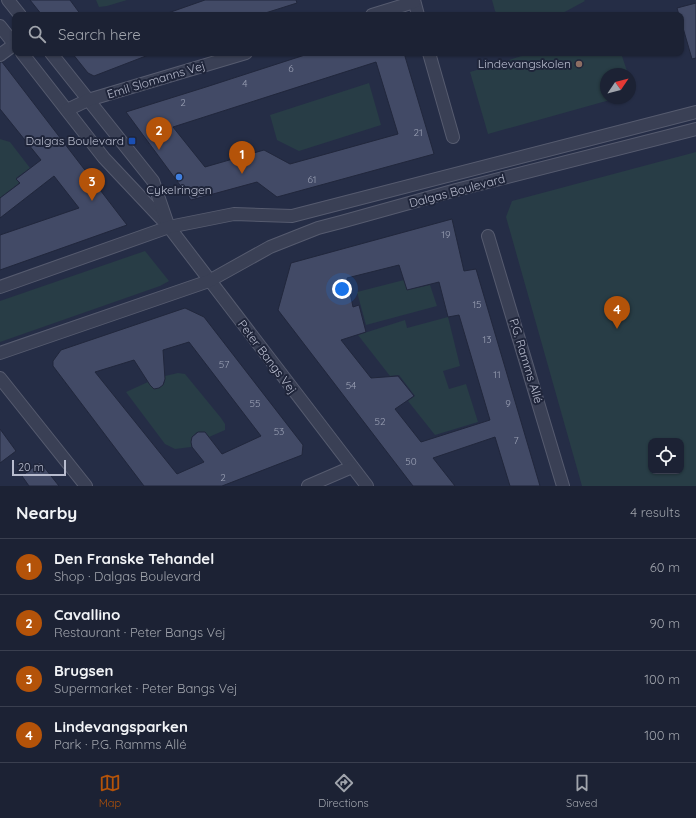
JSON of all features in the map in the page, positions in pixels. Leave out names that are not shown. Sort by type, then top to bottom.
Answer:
[{"type":"street","points":[[8,0],[18,12]]},
{"type":"street","points":[[381,12],[414,1],[417,12]]},
{"type":"street","points":[[0,26],[12,40]]},
{"type":"street","points":[[0,55],[12,46]]},
{"type":"street","name":"Peter Bangs Vej","points":[[24,56],[104,158],[169,227],[367,486]]},
{"type":"street","name":"Peter Bangs Vej","points":[[52,56],[153,181],[169,227]]},
{"type":"street","name":"Emil Slomanns Vej","points":[[67,110],[88,100],[236,56]]},
{"type":"street","points":[[430,56],[453,137]]},
{"type":"street","name":"Dalgas Boulevard","points":[[0,286],[169,227],[234,214],[292,216],[696,112]]},
{"type":"street","name":"Dalgas Boulevard","points":[[0,353],[209,281],[270,247],[318,228],[456,190],[696,129]]},
{"type":"street","name":"P.G. Ramms Allé","points":[[488,236],[563,486]]},
{"type":"street","points":[[0,378],[86,486]]},
{"type":"street","points":[[308,486],[352,467]]},
{"type":"shaded area","points":[[96,0],[127,0],[99,7]]},
{"type":"shaded area","points":[[492,0],[585,1],[565,12],[495,11]]},
{"type":"shaded area","points":[[521,56],[622,56],[626,68],[600,68],[600,103],[488,134],[470,72]]},
{"type":"shaded area","points":[[369,83],[381,125],[299,151],[277,140],[270,115]]},
{"type":"shaded area","points":[[0,139],[10,142],[30,168],[16,178],[19,183],[0,198]]},
{"type":"shaded area","points":[[696,152],[696,486],[582,486],[506,217],[512,201]]},
{"type":"shaded area","points":[[145,251],[169,281],[160,286],[0,342],[0,301]]},
{"type":"shaded area","points":[[404,280],[407,290],[430,285],[437,306],[366,325],[357,292]]},
{"type":"shaded area","points":[[448,317],[460,366],[443,371],[449,389],[466,384],[478,422],[435,435],[408,401],[415,396],[399,375],[390,376],[358,335],[405,320],[407,328]]},
{"type":"shaded area","points":[[178,373],[185,374],[221,418],[225,424],[225,430],[209,437],[205,432],[197,432],[192,437],[191,447],[175,449],[165,444],[126,392],[148,382],[155,389],[162,386],[165,376]]},
{"type":"building","points":[[30,0],[70,0],[79,12],[40,12]]},
{"type":"building","points":[[205,0],[296,0],[297,3],[268,12],[171,12]]},
{"type":"building","points":[[696,3],[696,58],[692,59],[684,31],[684,12],[678,12],[677,8]]},
{"type":"building","points":[[74,56],[146,56],[94,76],[88,73]]},
{"type":"building","points":[[302,56],[405,56],[434,154],[277,197],[257,182],[191,200],[126,112]],"holes":[[[376,62],[398,134],[290,164],[264,150],[205,167],[173,127]]]},
{"type":"building","points":[[0,62],[2,62],[127,225],[0,270],[0,235],[79,208],[54,176],[0,218],[0,198],[20,183],[16,179],[41,160],[0,109]]},
{"type":"building","points":[[452,219],[464,271],[476,269],[540,486],[510,486],[495,437],[433,458],[455,486],[413,486],[278,310],[291,263]],"holes":[[[399,265],[407,290],[439,282],[448,317],[459,315],[490,420],[421,442],[395,409],[414,396],[398,376],[371,378],[341,340],[366,332],[359,305],[353,307],[347,278]]]},
{"type":"building","points":[[185,308],[204,317],[303,445],[302,455],[222,486],[144,486],[53,366],[53,361],[61,350]],"holes":[[[189,342],[261,436],[222,454],[205,432],[198,432],[192,437],[191,442],[192,447],[204,462],[177,474],[95,372],[134,360],[150,385],[154,389],[159,388],[163,385],[165,379],[163,350]]]},
{"type":"building","points":[[0,429],[16,451],[0,463]]},
{"type":"building","points":[[40,462],[59,486],[29,486],[22,476]]},
{"type":"place","name":"Lindevangskolen","points":[[579,64]]},
{"type":"place","name":"Dalgas Boulevard","points":[[132,141]]},
{"type":"place","name":"Cavallino","points":[[159,150]]},
{"type":"place","name":"Den Franske Tehandel","points":[[242,174]]},
{"type":"place","name":"Cykelringen","points":[[179,177]]},
{"type":"place","name":"Brugsen","points":[[92,201]]},
{"type":"place","name":"Lindevangsparken","points":[[617,329]]}]
